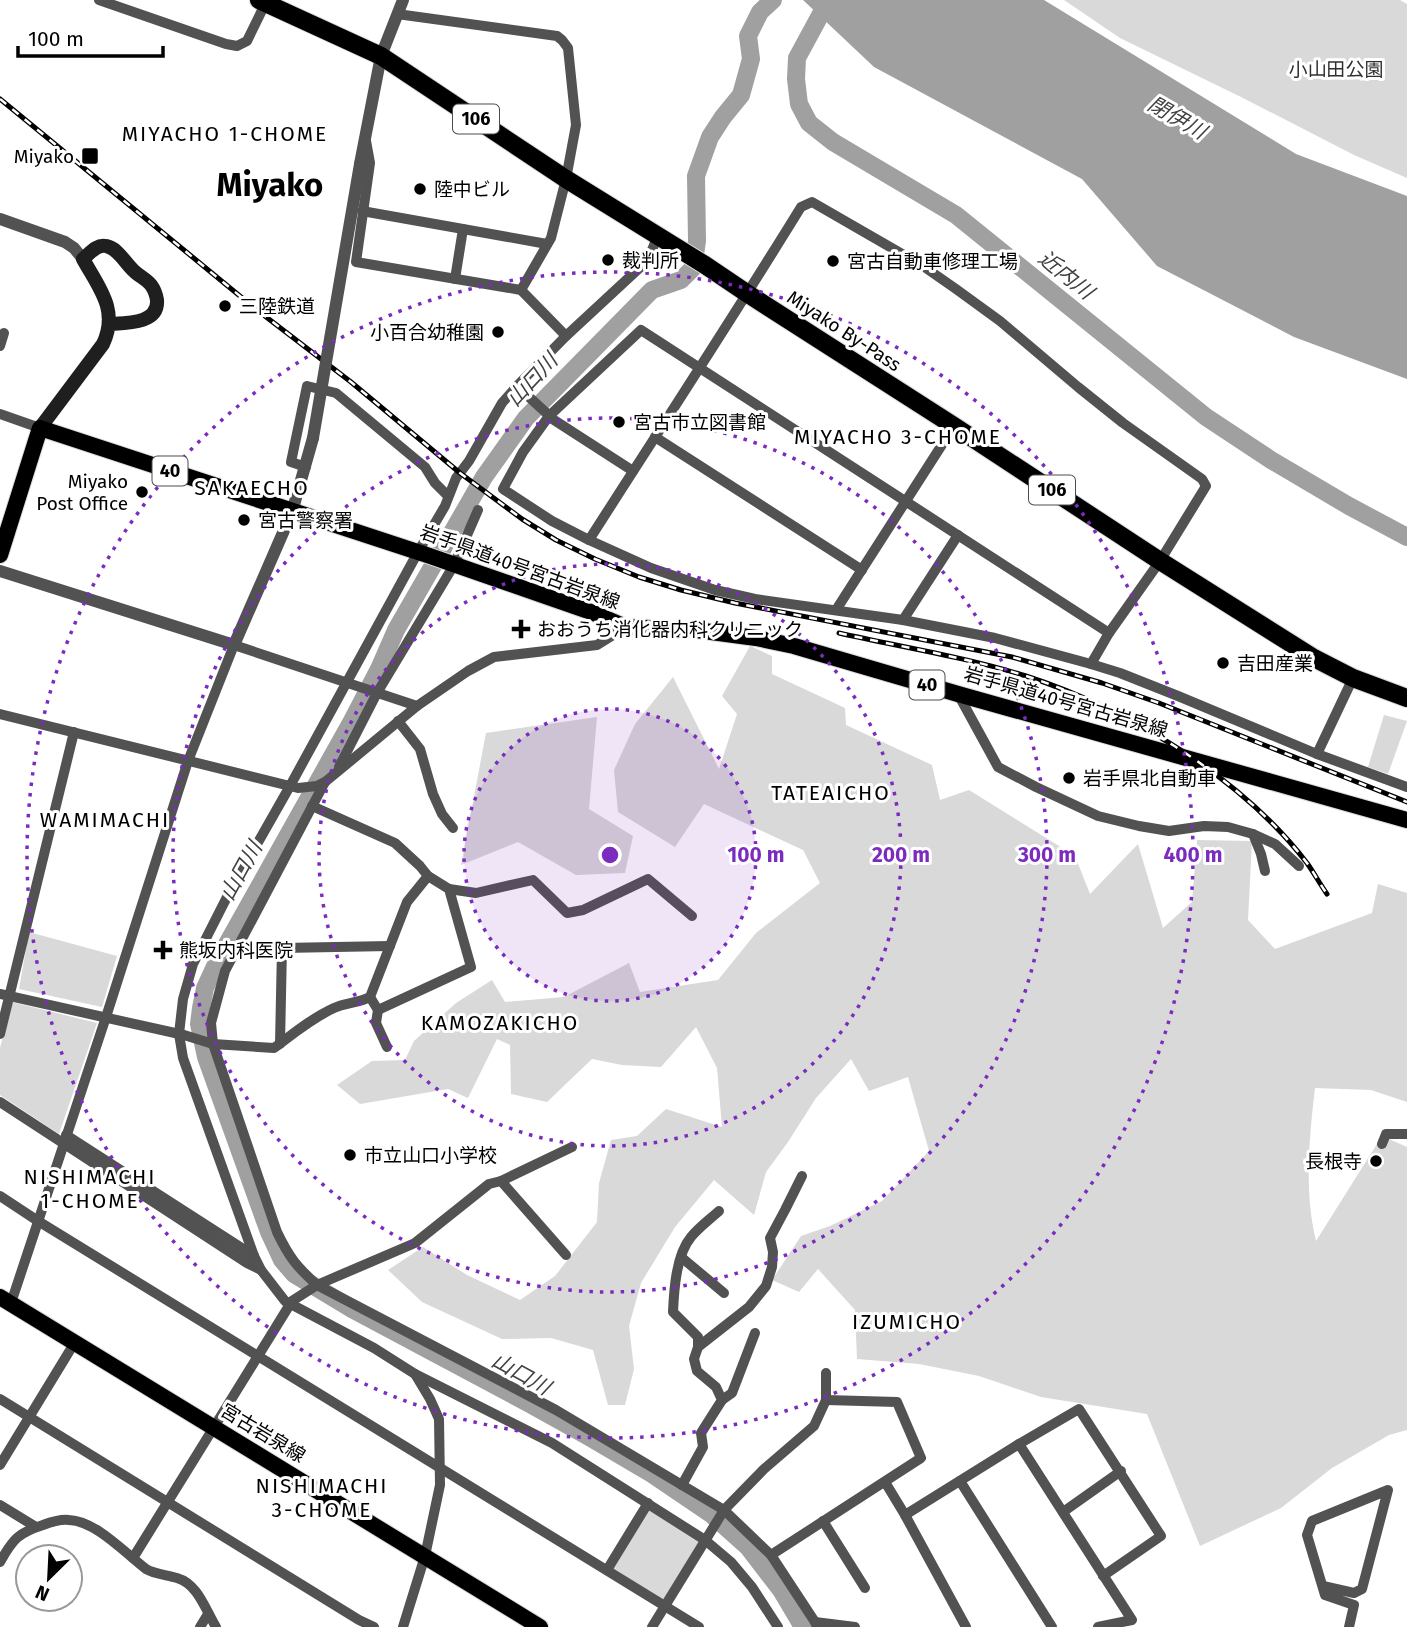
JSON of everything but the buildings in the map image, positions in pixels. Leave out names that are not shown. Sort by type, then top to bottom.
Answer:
[{"type":"highway","name":"Miyako By-Pass","points":[[264,1],[381,56],[566,179],[705,265],[1160,561],[1314,657],[1353,678],[1407,698]]},
{"type":"main road","points":[[0,555],[40,428],[108,334],[110,324],[106,300],[83,259],[102,245],[114,249],[148,282],[155,292],[157,304],[145,320],[110,324]]},
{"type":"main road","name":"岩手県道40号宮古岩泉線","points":[[40,428],[422,553],[626,626],[696,630],[781,643],[1407,820]]},
{"type":"main road","name":"宮古岩泉線","points":[[6,1300],[540,1627]]},
{"type":"street","points":[[99,0],[237,46],[247,41],[264,1]]},
{"type":"street","points":[[6,1300],[38,1221],[188,761],[234,645],[292,512],[306,467],[365,132],[381,56],[403,0]]},
{"type":"street","points":[[397,14],[557,36],[568,48],[576,125],[566,179],[551,238],[521,290]]},
{"type":"street","points":[[365,132],[370,163],[356,262],[521,290],[566,336]]},
{"type":"street","points":[[589,540],[748,295],[801,207],[812,202],[923,266],[999,321],[1123,423],[1202,479],[1206,486],[1091,664]]},
{"type":"street","points":[[362,211],[547,244]]},
{"type":"street","points":[[0,219],[65,242],[83,259]]},
{"type":"street","points":[[455,279],[463,229]]},
{"type":"street","points":[[658,235],[648,260],[517,386],[492,418],[469,461],[456,478],[422,553],[294,787],[228,895],[193,964],[183,999],[183,1058],[254,1256],[261,1270],[285,1301],[374,1348],[415,1374],[552,1443],[706,1538],[752,1587],[778,1627]]},
{"type":"street","points":[[1109,633],[641,330],[545,412],[503,489],[552,521],[589,540],[651,568],[715,590],[755,599],[903,620],[995,638],[1091,664],[1120,673],[1317,754],[1407,787]]},
{"type":"street","points":[[0,346],[4,333]]},
{"type":"street","points":[[306,467],[290,462],[307,386],[336,393],[425,467],[435,483],[448,496]]},
{"type":"street","points":[[517,386],[545,412],[633,471]]},
{"type":"street","points":[[0,414],[40,428]]},
{"type":"street","points":[[836,610],[954,426]]},
{"type":"street","points":[[655,437],[862,570]]},
{"type":"street","points":[[336,772],[375,692],[451,564],[478,510]]},
{"type":"street","points":[[903,620],[958,535]]},
{"type":"street","points":[[0,571],[416,706]]},
{"type":"street","points":[[626,626],[597,645],[494,657],[416,706],[321,784],[225,971],[211,1023],[213,1044],[277,1232],[289,1256],[317,1285],[556,1410],[681,1485],[722,1512],[771,1555],[816,1625],[855,1627]]},
{"type":"street","points":[[1317,754],[1353,678]]},
{"type":"street","points":[[958,694],[998,767],[1048,793],[1098,816],[1139,826],[1169,831],[1204,826],[1228,827],[1253,834],[1275,844],[1299,866]]},
{"type":"street","points":[[0,714],[294,787],[321,784]]},
{"type":"street","points":[[398,721],[420,749],[433,794],[442,814],[453,828]]},
{"type":"street","points":[[0,1034],[5,995],[74,732]]},
{"type":"street","points":[[312,806],[395,843],[428,876],[449,888],[476,893],[533,880],[567,913],[583,910],[648,878],[692,916]]},
{"type":"street","points":[[1253,834],[1265,871]]},
{"type":"street","points":[[5,995],[181,1034],[213,1044],[274,1048],[318,1015],[337,1006],[370,997],[407,902],[428,876]]},
{"type":"street","points":[[378,1010],[471,967],[449,888]]},
{"type":"street","points":[[280,1044],[282,948],[390,946]]},
{"type":"street","points":[[370,997],[378,1010],[376,1023],[387,1047]]},
{"type":"street","points":[[0,1102],[254,1256]]},
{"type":"street","points":[[1382,1144],[1387,1134],[1407,1134]]},
{"type":"street","points":[[64,1140],[261,1270]]},
{"type":"street","points":[[133,1558],[291,1302],[317,1285],[415,1244],[489,1184],[501,1181],[572,1147]]},
{"type":"street","points":[[698,1347],[749,1307],[766,1286],[772,1267],[770,1238],[802,1176]]},
{"type":"street","points":[[501,1181],[566,1255]]},
{"type":"street","points":[[0,1196],[699,1627]]},
{"type":"street","points":[[719,1211],[689,1239],[681,1257],[673,1312],[698,1338],[694,1359],[697,1371],[716,1387],[722,1400]]},
{"type":"street","points":[[681,1257],[724,1293]]},
{"type":"street","points":[[681,1485],[703,1447],[701,1433],[722,1400],[732,1393],[755,1333]]},
{"type":"street","points":[[0,1465],[75,1342]]},
{"type":"street","points":[[652,1627],[722,1512],[764,1469],[814,1426],[826,1400],[826,1373]]},
{"type":"street","points":[[403,1627],[425,1556],[440,1485],[439,1419],[415,1374]]},
{"type":"street","points":[[0,1399],[167,1502],[355,1624],[374,1627]]},
{"type":"street","points":[[771,1555],[921,1458],[897,1402],[826,1400]]},
{"type":"street","points":[[905,1515],[1079,1409],[1161,1536],[1103,1576]]},
{"type":"street","points":[[1019,1444],[1132,1620],[1098,1627]]},
{"type":"street","points":[[1063,1512],[1121,1471]]},
{"type":"street","points":[[960,1481],[1052,1627]]},
{"type":"street","points":[[885,1482],[966,1627]]},
{"type":"street","points":[[1322,1586],[1354,1593],[1362,1589],[1388,1490],[1312,1521],[1307,1535],[1322,1586],[1325,1595],[1354,1605],[1349,1627]]},
{"type":"street","points":[[607,1570],[648,1503]]},
{"type":"street","points":[[0,1505],[36,1527]]},
{"type":"street","points":[[0,1562],[8,1547],[23,1531],[71,1519],[101,1532],[149,1571],[182,1579],[191,1585],[216,1627]]},
{"type":"street","points":[[823,1521],[865,1588]]},
{"type":"street","points":[[200,1627],[208,1614]]},
{"type":"green space","name":"小山田公園","points":[[1064,0],[1400,0],[1407,4],[1407,178],[1354,155],[1120,38]]},
{"type":"green space","points":[[750,646],[772,656],[772,674],[845,708],[846,725],[932,765],[940,800],[969,790],[1075,856],[1090,894],[1138,844],[1163,928],[1192,902],[1197,840],[1252,841],[1248,920],[1275,949],[1372,913],[1378,884],[1407,893],[1407,1102],[1371,1090],[1315,1088],[1309,1165],[1310,1203],[1316,1241],[1382,1136],[1407,1147],[1407,1430],[1389,1435],[1332,1468],[1281,1508],[1200,1546],[1147,1414],[1041,1397],[979,1376],[919,1364],[857,1359],[855,1310],[818,1269],[799,1292],[772,1280],[801,1236],[830,1226],[882,1201],[929,1151],[908,1077],[869,1091],[851,1059],[816,1098],[766,1172],[754,1215],[714,1180],[675,1227],[641,1283],[629,1326],[634,1369],[625,1405],[608,1405],[593,1350],[551,1338],[502,1339],[422,1302],[388,1270],[423,1247],[467,1275],[520,1300],[555,1276],[597,1222],[599,1183],[611,1140],[637,1136],[666,1109],[722,1127],[717,1068],[696,1027],[661,1067],[622,1065],[592,1059],[547,1102],[511,1094],[510,1045],[497,1039],[468,1098],[448,1089],[360,1104],[337,1085],[372,1061],[405,1060],[414,1041],[456,1003],[492,980],[505,1002],[564,997],[629,963],[640,992],[718,980],[756,933],[820,883],[803,850],[704,804],[675,847],[618,812],[614,770],[635,724],[673,677],[719,769],[737,714],[722,696]]},
{"type":"green space","points":[[1384,715],[1407,721],[1388,774],[1368,767]]},
{"type":"green space","points":[[597,717],[589,809],[633,836],[625,873],[576,875],[518,842],[461,865],[486,733]]},
{"type":"green space","points":[[29,932],[117,956],[102,1007],[19,989]]},
{"type":"green space","points":[[12,1002],[97,1023],[59,1134],[0,1095],[0,1048]]},
{"type":"green space","points":[[650,1508],[701,1541],[664,1600],[612,1568]]},
{"type":"water","name":"閉伊川","points":[[803,0],[1044,0],[1296,154],[1407,196],[1407,379],[1294,337],[1157,266],[1082,179],[874,67]]},
{"type":"waterway","name":"山口川","points":[[773,0],[760,12],[748,36],[751,59],[741,95],[710,137],[696,176],[697,241],[693,268],[681,280],[652,290],[526,418],[484,477],[396,630],[352,721],[217,962],[205,988],[199,1024],[206,1057],[269,1232],[282,1260],[294,1274],[352,1309],[589,1437],[652,1474],[711,1514],[748,1547],[781,1590],[803,1627]]},
{"type":"waterway","name":"近内川","points":[[832,0],[823,10],[797,58],[799,104],[809,123],[833,142],[956,215],[1206,417],[1271,460],[1407,537]]},
{"type":"railway","points":[[0,99],[460,473],[522,519],[556,540],[639,577],[681,590],[1012,657],[1102,683],[1407,802]]},
{"type":"railway","points":[[839,633],[1026,676],[1104,707],[1142,727],[1180,750],[1250,802],[1307,863],[1327,894]]},
{"type":"place","name":"Miyako","points":[[90,156]]},
{"type":"place","name":"陸中ビル","points":[[420,189]]},
{"type":"place","name":"裁判所","points":[[608,260]]},
{"type":"place","name":"宮古自動車修理工場","points":[[833,261]]},
{"type":"place","name":"三陸鉄道","points":[[225,306]]},
{"type":"place","name":"小百合幼稚園","points":[[498,332]]},
{"type":"place","name":"宮古市立図書館","points":[[619,422]]},
{"type":"place","name":"Miyako Post Office","points":[[142,492]]},
{"type":"place","name":"宮古警察署","points":[[244,520]]},
{"type":"place","name":"おおうち消化器内科クリニック","points":[[521,629]]},
{"type":"place","name":"吉田産業","points":[[1223,663]]},
{"type":"place","name":"岩手県北自動車","points":[[1069,778]]},
{"type":"place","name":"熊坂内科医院","points":[[163,950]]},
{"type":"place","name":"市立山口小学校","points":[[350,1155]]},
{"type":"place","name":"長根寺","points":[[1376,1161]]},
{"type":"district","name":"MIYACHO 1-CHOME","points":[[225,134]]},
{"type":"district","name":"Miyako","points":[[270,185]]},
{"type":"district","name":"MIYACHO 3-CHOME","points":[[898,437]]},
{"type":"district","name":"SAKAECHO","points":[[252,488]]},
{"type":"district","name":"TATEAICHO","points":[[831,793]]},
{"type":"district","name":"WAMIMACHI","points":[[105,820]]},
{"type":"district","name":"KAMOZAKICHO","points":[[500,1023]]},
{"type":"district","name":"NISHIMACHI 1-CHOME","points":[[90,1189]]},
{"type":"district","name":"IZUMICHO","points":[[907,1322]]},
{"type":"district","name":"NISHIMACHI 3-CHOME","points":[[322,1498]]}]
